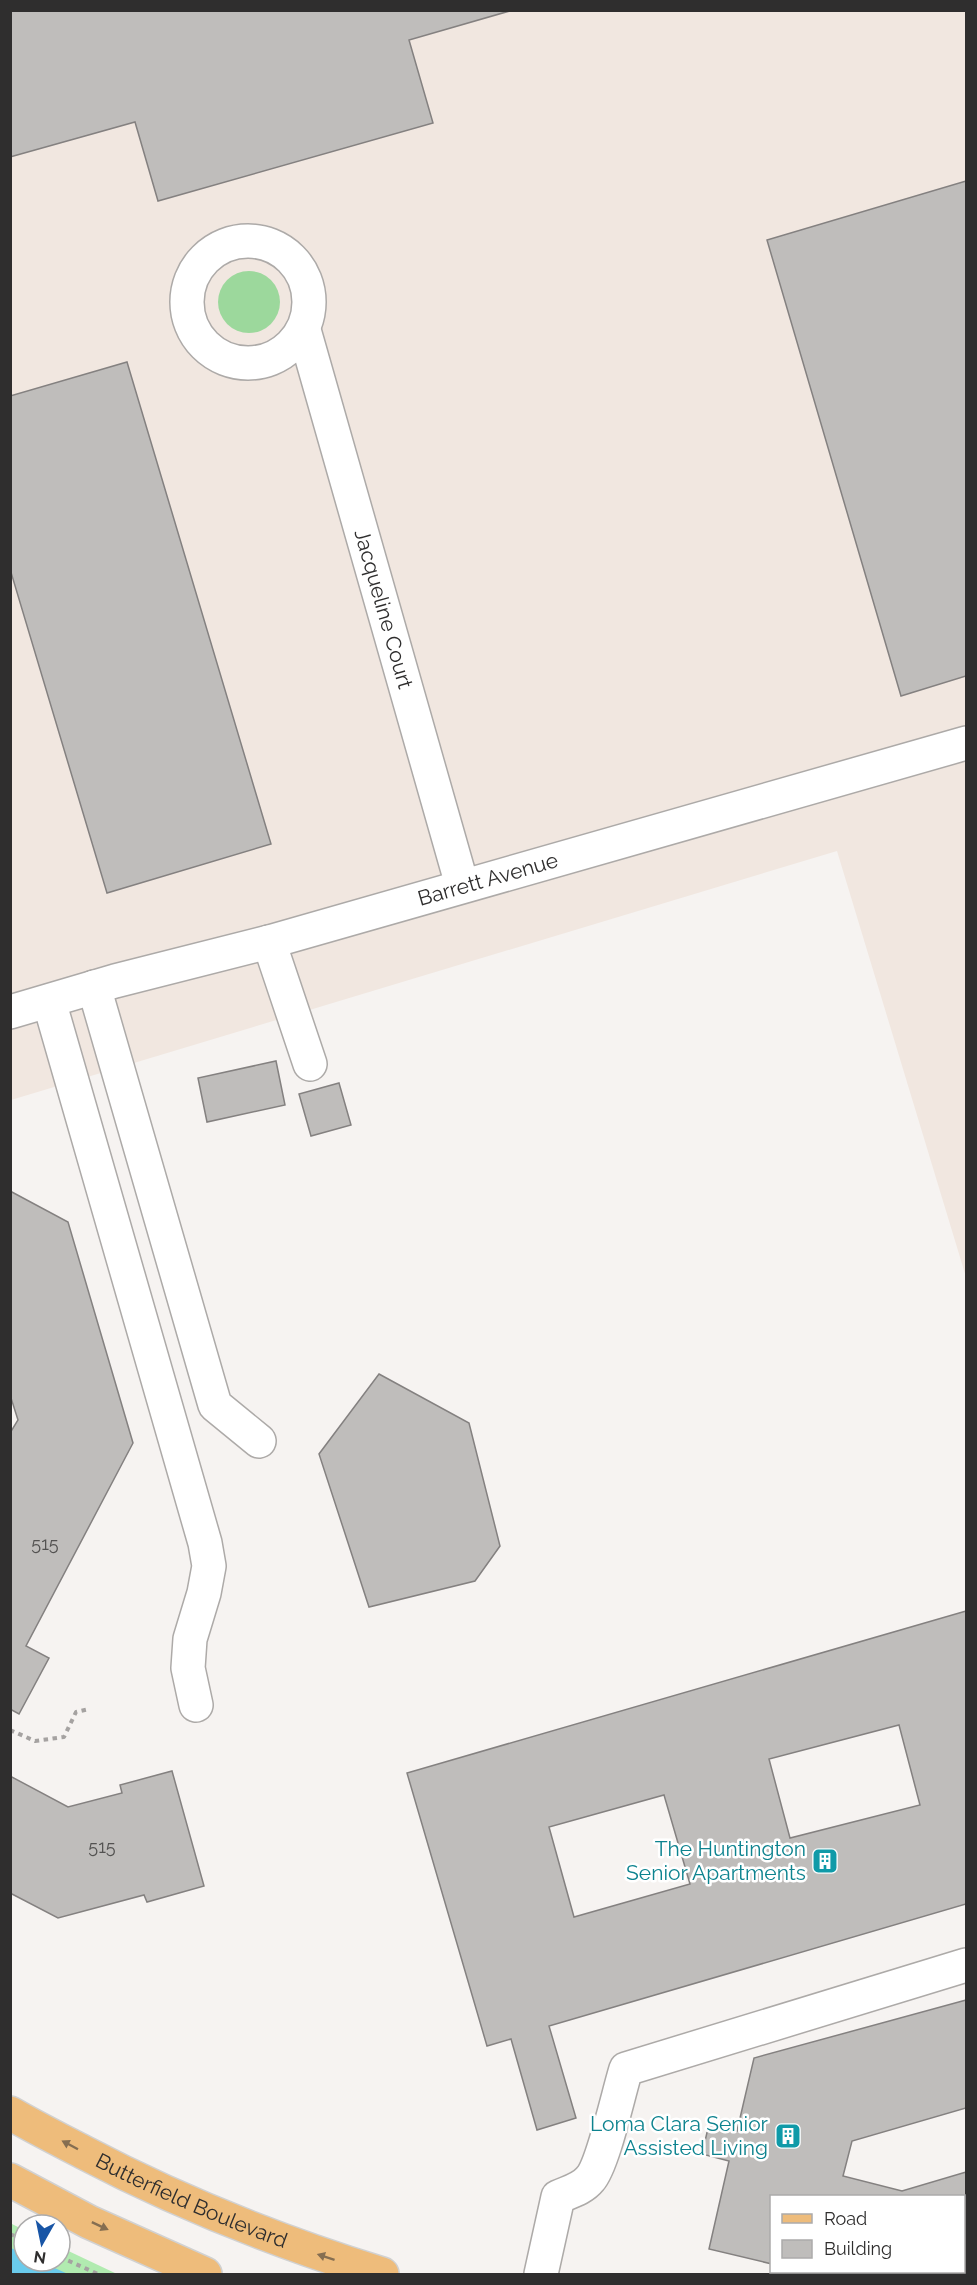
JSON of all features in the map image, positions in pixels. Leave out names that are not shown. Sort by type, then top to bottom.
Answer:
[{"type":"main road","name":"Butterfield Boulevard","points":[[10,2113],[113,2168],[210,2213],[305,2250],[382,2274]]},
{"type":"main road","points":[[10,2180],[89,2222],[205,2274]]},
{"type":"street","name":"Jacqueline Court","points":[[304,330],[462,885]]},
{"type":"street","name":"Barrett Avenue","points":[[10,1012],[94,987],[269,942],[462,885],[966,743]]},
{"type":"street","points":[[269,942],[310,1064]]},
{"type":"street","points":[[94,987],[215,1405],[259,1442]]},
{"type":"street","points":[[49,1001],[205,1543],[209,1566],[204,1593],[190,1639],[188,1668],[196,1705]]},
{"type":"street","points":[[542,2274],[558,2197],[577,2189],[591,2179],[600,2160],[626,2069],[966,1965]]},
{"type":"path","points":[[10,1730],[35,1741],[64,1737],[76,1712],[89,1709]]},
{"type":"path","points":[[72,2262],[98,2274]]},
{"type":"shaded area","points":[[11,11],[966,11],[966,1277],[837,851],[11,1100]]},
{"type":"green space","points":[[249,271],[261,273],[271,280],[278,290],[280,302],[278,314],[271,324],[261,331],[249,333],[237,331],[227,324],[220,314],[218,302],[220,290],[227,280],[237,273]]},
{"type":"green space","points":[[10,2223],[12,2224],[12,2273],[72,2273],[72,2253],[117,2274],[11,2274]]},
{"type":"water","points":[[11,2248],[12,2273],[68,2274],[11,2274]]},
{"type":"building","points":[[10,10],[513,10],[409,40],[433,123],[158,201],[135,122],[10,157]]},
{"type":"building","points":[[966,181],[966,676],[901,696],[767,240]]},
{"type":"building","points":[[127,362],[271,844],[107,893],[10,569],[10,396]]},
{"type":"building","points":[[276,1061],[285,1105],[207,1122],[198,1078]]},
{"type":"building","points":[[339,1083],[351,1125],[311,1136],[299,1094]]},
{"type":"building","points":[[10,1191],[68,1222],[133,1443],[26,1646],[49,1658],[19,1714],[10,1709],[10,1433],[18,1420],[10,1395]]},
{"type":"building","points":[[379,1374],[469,1423],[500,1546],[475,1581],[369,1607],[319,1454]]},
{"type":"building","name":"The Huntington Senior Apartments","points":[[966,1611],[966,1904],[549,2026],[576,2118],[537,2130],[511,2039],[487,2046],[407,1773]],"holes":[[[899,1725],[920,1805],[790,1838],[769,1759]],[[664,1795],[690,1884],[574,1917],[549,1827]]]},
{"type":"building","points":[[172,1771],[204,1886],[147,1902],[144,1895],[58,1918],[10,1893],[10,1776],[68,1807],[122,1793],[120,1785]]},
{"type":"building","name":"Loma Clara Senior Assisted Living","points":[[966,2000],[966,2108],[852,2141],[843,2176],[902,2191],[966,2172],[966,2274],[812,2273],[965,2273],[965,2195],[770,2195],[770,2264],[709,2249],[729,2161],[702,2154],[709,2124],[737,2131],[754,2058]]},
{"type":"place","name":"The Huntington Senior Apartments","points":[[825,1861]]},
{"type":"place","name":"Loma Clara Senior Assisted Living","points":[[788,2136]]}]
